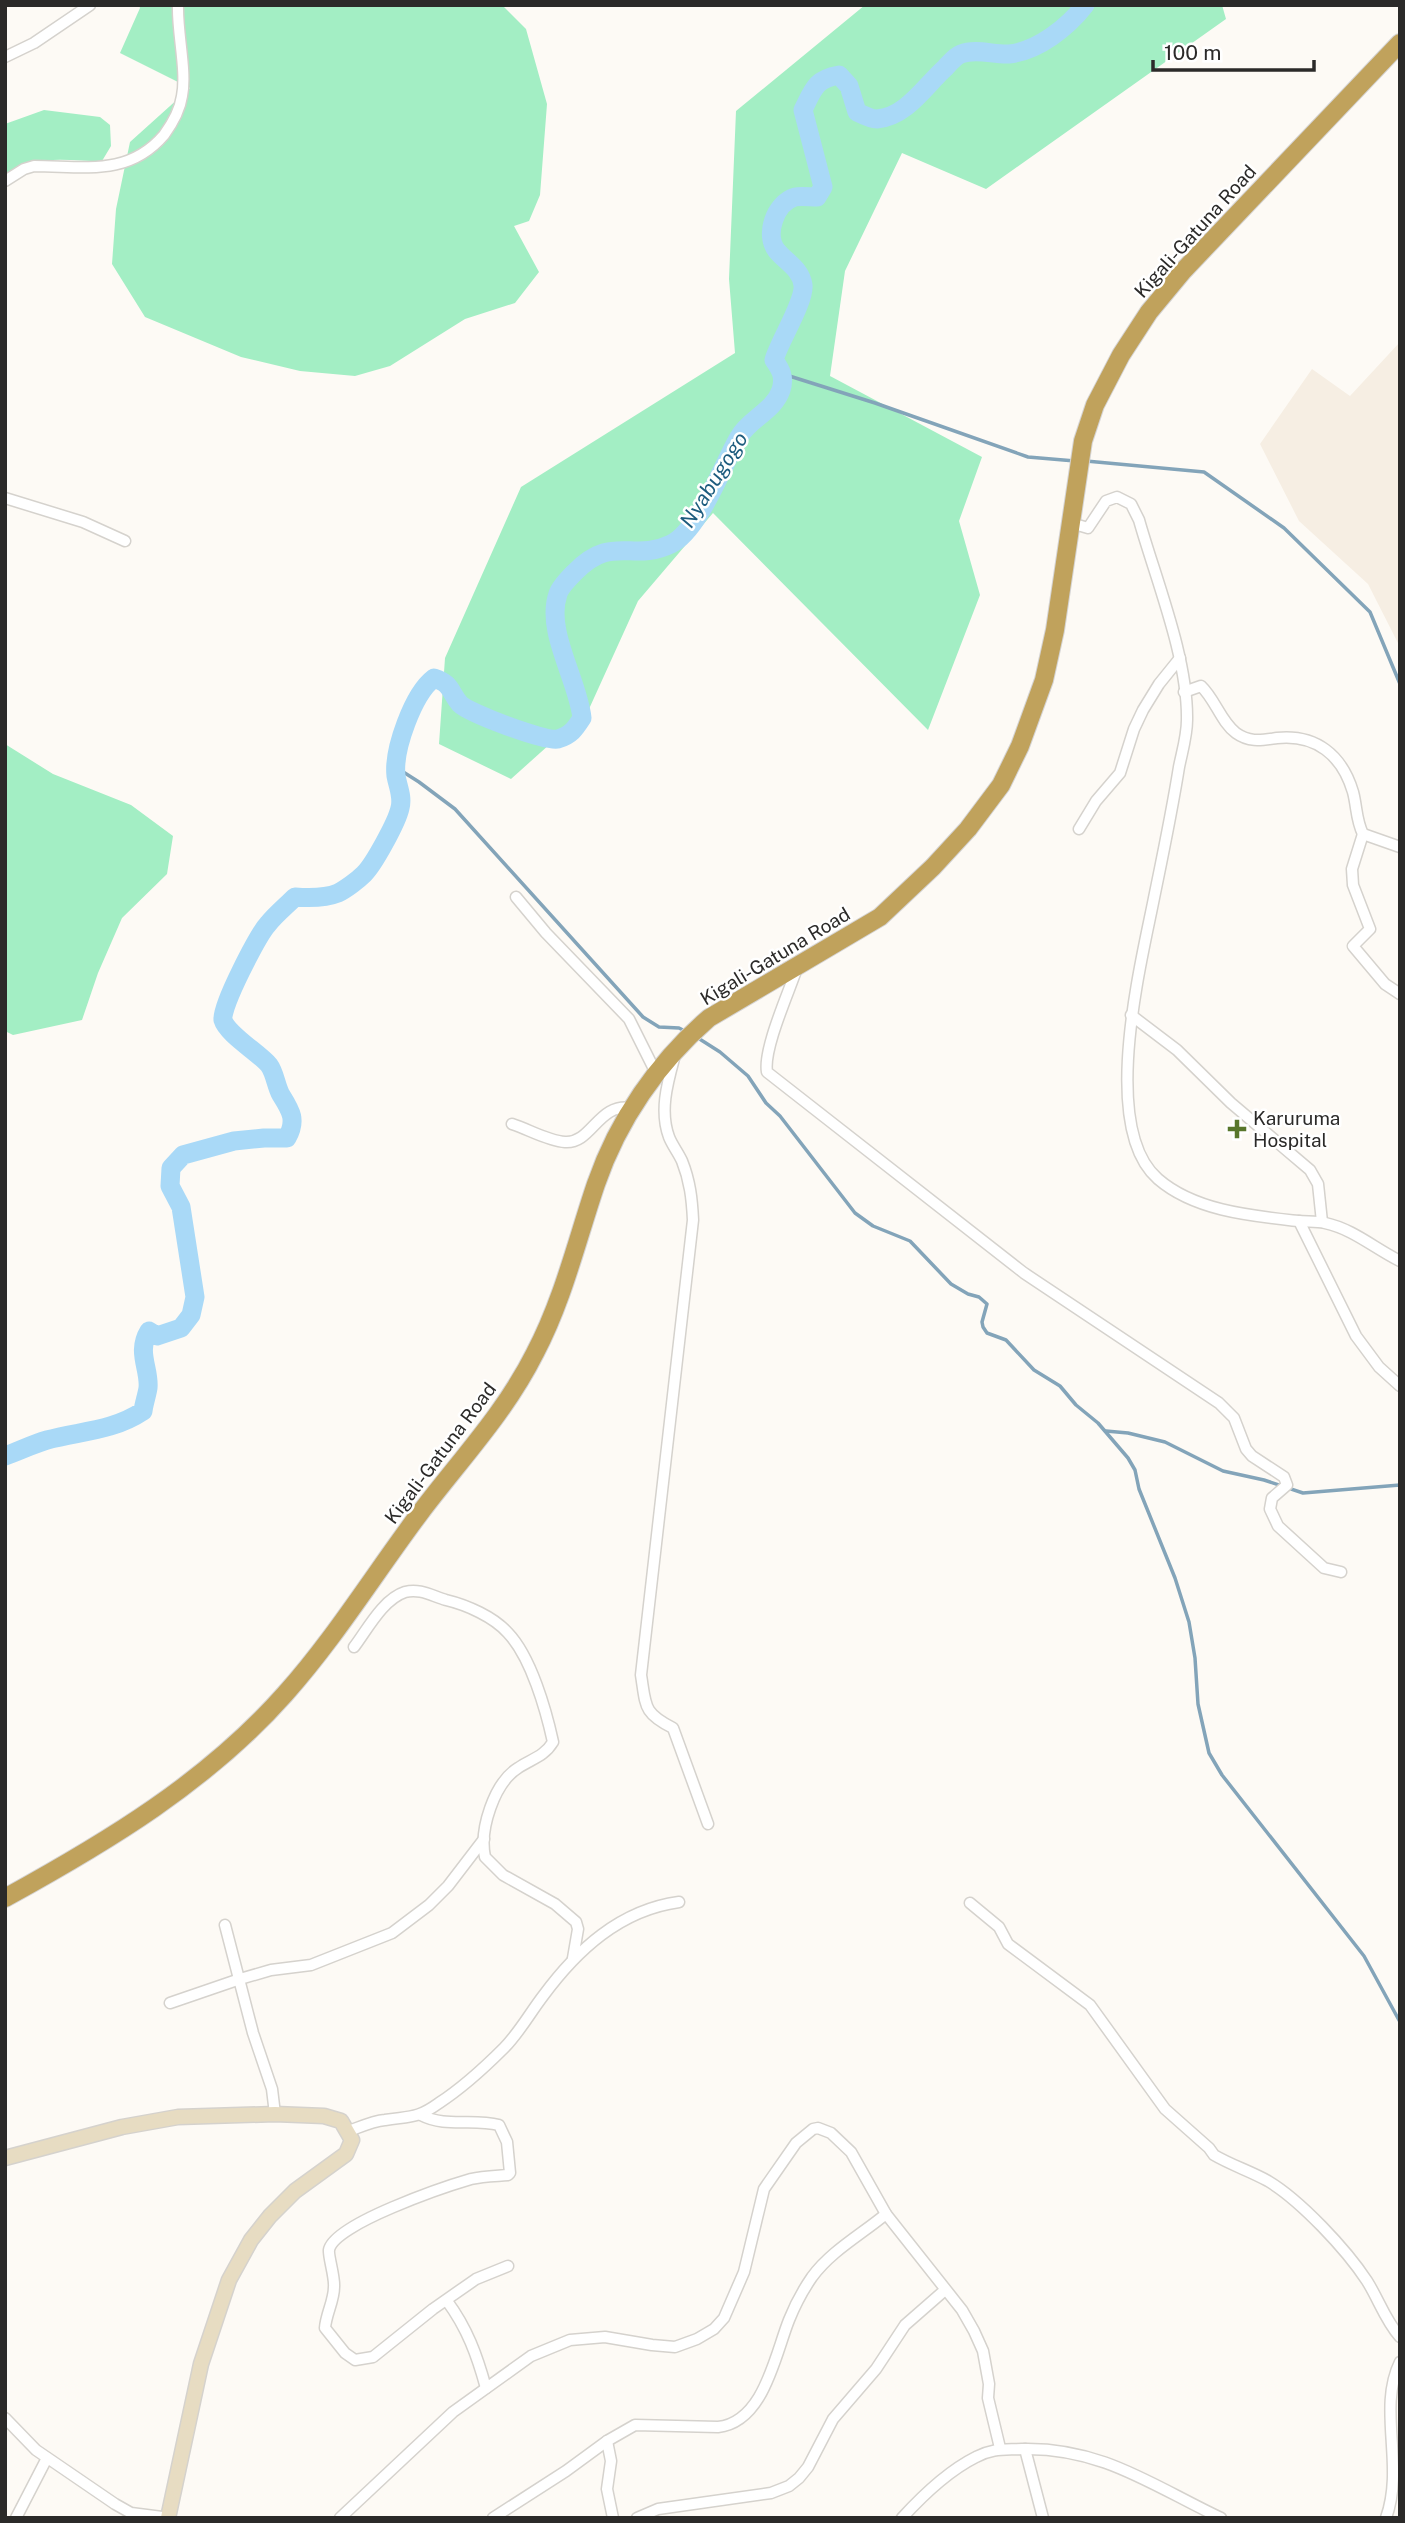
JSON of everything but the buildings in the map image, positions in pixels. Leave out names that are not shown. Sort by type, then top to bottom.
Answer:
[{"type":"highway","name":"Kigali-Gatuna Road","points":[[5,1898],[90,1849],[185,1787],[237,1744],[298,1679],[420,1513],[480,1439],[536,1352],[567,1276],[597,1181],[632,1108],[656,1073],[709,1018],[880,917],[933,867],[968,829],[1001,785],[1020,746],[1044,680],[1055,630],[1083,441],[1096,404],[1121,355],[1149,312],[1183,271],[1400,43]]},
{"type":"main road","points":[[5,2158],[122,2127],[178,2118],[275,2114],[324,2116],[341,2121],[349,2131],[352,2140],[346,2154],[295,2190],[270,2216],[251,2240],[229,2280],[201,2364],[169,2518]]},
{"type":"street","points":[[5,57],[34,43],[90,5]]},
{"type":"street","points":[[5,181],[34,166],[113,166],[128,162],[148,150],[159,139],[170,127],[183,96],[178,5]]},
{"type":"street","points":[[1071,523],[1088,528],[1106,501],[1117,497],[1130,504],[1139,520],[1180,658],[1184,692],[1187,721],[1171,817],[1131,1015],[1129,1111],[1134,1139],[1142,1157],[1156,1178],[1176,1192],[1203,1203],[1252,1215],[1322,1222],[1348,1230],[1400,1261]]},
{"type":"street","points":[[5,498],[83,522],[125,541]]},
{"type":"street","points":[[1079,829],[1096,801],[1120,773],[1143,710],[1180,658]]},
{"type":"street","points":[[1184,692],[1201,686],[1234,732],[1244,738],[1255,742],[1279,738],[1312,740],[1329,753],[1343,770],[1352,791],[1357,820],[1363,834],[1352,869],[1353,885],[1370,929],[1353,946],[1385,984],[1400,994]]},
{"type":"street","points":[[1363,834],[1400,846]]},
{"type":"street","points":[[516,897],[546,933],[629,1019],[656,1073]]},
{"type":"street","points":[[797,967],[771,1044],[766,1063],[767,1072],[1024,1273],[1228,1410],[1252,1456],[1284,1477],[1287,1482],[1272,1498],[1270,1509],[1278,1526],[1324,1568],[1340,1572]]},
{"type":"street","points":[[1131,1015],[1177,1049],[1231,1103],[1310,1170],[1318,1184],[1322,1222]]},
{"type":"street","points":[[677,1049],[664,1104],[669,1137],[681,1158],[691,1188],[693,1220],[641,1675],[648,1710],[654,1719],[673,1728],[708,1824]]},
{"type":"street","points":[[512,1124],[563,1142],[573,1141],[610,1110],[623,1106],[632,1108]]},
{"type":"street","points":[[1299,1221],[1356,1336],[1379,1367],[1400,1386]]},
{"type":"street","points":[[354,1647],[389,1601],[405,1592],[425,1591],[454,1602],[492,1621],[508,1633],[531,1672],[552,1742],[547,1752],[515,1769],[495,1795],[484,1839],[485,1857],[496,1870],[555,1904],[576,1922],[578,1929],[573,1958]]},
{"type":"street","points":[[170,2003],[271,1970],[311,1965],[392,1933],[429,1905],[448,1886],[484,1839]]},
{"type":"street","points":[[349,2131],[383,2120],[421,2115],[451,2095],[504,2048],[573,1958],[596,1937],[623,1921],[666,1904],[679,1902]]},
{"type":"street","points":[[970,1903],[999,1927],[1008,1944],[1025,1959],[1090,2005],[1165,2109],[1214,2155],[1266,2180],[1302,2207],[1346,2253],[1367,2282],[1388,2324],[1400,2337]]},
{"type":"street","points":[[225,1924],[253,2033],[272,2089],[275,2114]]},
{"type":"street","points":[[421,2115],[434,2122],[489,2122],[499,2125],[507,2142],[510,2172],[508,2175],[475,2178],[427,2194],[371,2216],[345,2233],[329,2251],[335,2290],[325,2328],[345,2353],[355,2360],[373,2357],[476,2279],[508,2266]]},
{"type":"street","points":[[340,2518],[453,2412],[531,2356],[570,2340],[605,2337],[675,2347],[714,2329],[724,2318],[744,2272],[764,2189],[796,2143],[818,2128],[831,2133],[851,2152],[886,2214],[962,2310],[983,2351],[989,2384],[988,2398],[1000,2448]]},
{"type":"street","points":[[494,2518],[635,2425],[718,2427],[729,2426],[739,2419],[765,2388],[793,2311],[811,2278],[839,2251],[886,2214]]},
{"type":"street","points":[[637,2518],[659,2509],[771,2493],[800,2478],[833,2419],[876,2369],[905,2326],[945,2290]]},
{"type":"street","points":[[447,2301],[474,2346],[486,2388]]},
{"type":"street","points":[[1386,2518],[1396,2479],[1392,2390],[1400,2362]]},
{"type":"street","points":[[5,2418],[36,2450],[131,2513],[169,2518]]},
{"type":"street","points":[[607,2441],[611,2461],[607,2489],[613,2518]]},
{"type":"street","points":[[902,2518],[934,2486],[956,2469],[977,2456],[1000,2448],[1058,2450],[1108,2462],[1221,2518]]},
{"type":"street","points":[[1025,2449],[1043,2518]]},
{"type":"street","points":[[16,2518],[47,2458]]},
{"type":"shaded area","points":[[1400,342],[1400,647],[1368,584],[1299,521],[1260,444],[1312,369],[1350,396]]},
{"type":"green space","points":[[139,5],[502,5],[526,29],[547,104],[540,195],[529,221],[514,226],[539,272],[515,303],[465,319],[390,366],[355,376],[300,371],[241,357],[145,317],[112,264],[116,209],[130,142],[190,88],[120,53]]},
{"type":"green space","points":[[865,5],[1222,5],[1226,19],[986,189],[902,153],[845,271],[830,376],[982,457],[959,521],[980,595],[928,730],[713,513],[638,601],[589,709],[511,779],[439,744],[445,658],[521,487],[735,353],[729,279],[736,111]]},
{"type":"green space","points":[[44,110],[100,117],[110,125],[111,146],[102,161],[38,161],[15,169],[5,176],[5,124]]},
{"type":"green space","points":[[5,744],[53,774],[131,805],[173,836],[167,874],[122,918],[98,973],[82,1020],[13,1035],[5,1031]]},
{"type":"waterway","name":"Nyabugogo","points":[[5,1456],[47,1440],[108,1427],[143,1411],[148,1388],[143,1353],[145,1339],[149,1331],[157,1336],[181,1328],[191,1315],[195,1297],[181,1207],[170,1186],[171,1168],[183,1155],[234,1141],[287,1138],[292,1126],[290,1111],[269,1065],[237,1037],[223,1020],[227,1001],[256,942],[281,910],[295,897],[338,893],[368,869],[390,832],[400,808],[401,796],[396,776],[398,752],[406,723],[426,686],[434,678],[440,680],[466,708],[524,732],[550,739],[558,739],[569,733],[582,718],[556,624],[555,608],[560,589],[587,561],[600,554],[657,549],[681,537],[701,512],[743,431],[778,397],[782,377],[774,360],[800,301],[803,285],[796,270],[773,244],[772,228],[777,213],[788,200],[795,197],[817,197],[823,187],[803,110],[816,86],[825,79],[839,75],[849,86],[857,112],[875,119],[887,117],[906,107],[959,55],[967,52],[1009,54],[1031,48],[1052,37],[1085,5]]},
{"type":"waterway","points":[[783,374],[1028,457],[1075,461]]},
{"type":"waterway","points":[[1086,461],[1204,472],[1284,528],[1370,612],[1400,684]]},
{"type":"waterway","points":[[397,768],[455,809],[643,1017],[659,1027],[685,1031]]},
{"type":"waterway","points":[[698,1038],[720,1052],[748,1076],[766,1103],[780,1116],[855,1213],[873,1226],[910,1241],[951,1284],[979,1297],[987,1304],[982,1322],[987,1333],[1006,1340],[1034,1370],[1060,1386],[1076,1405],[1098,1423],[1128,1458],[1135,1470],[1139,1489],[1175,1578],[1189,1622],[1198,1704],[1209,1753],[1222,1775],[1364,1956],[1400,2022]]},
{"type":"waterway","points":[[1106,1431],[1165,1442],[1223,1471],[1264,1480],[1303,1493],[1400,1485]]},
{"type":"place","name":"Karuruma Hospital","points":[[1237,1129]]}]
